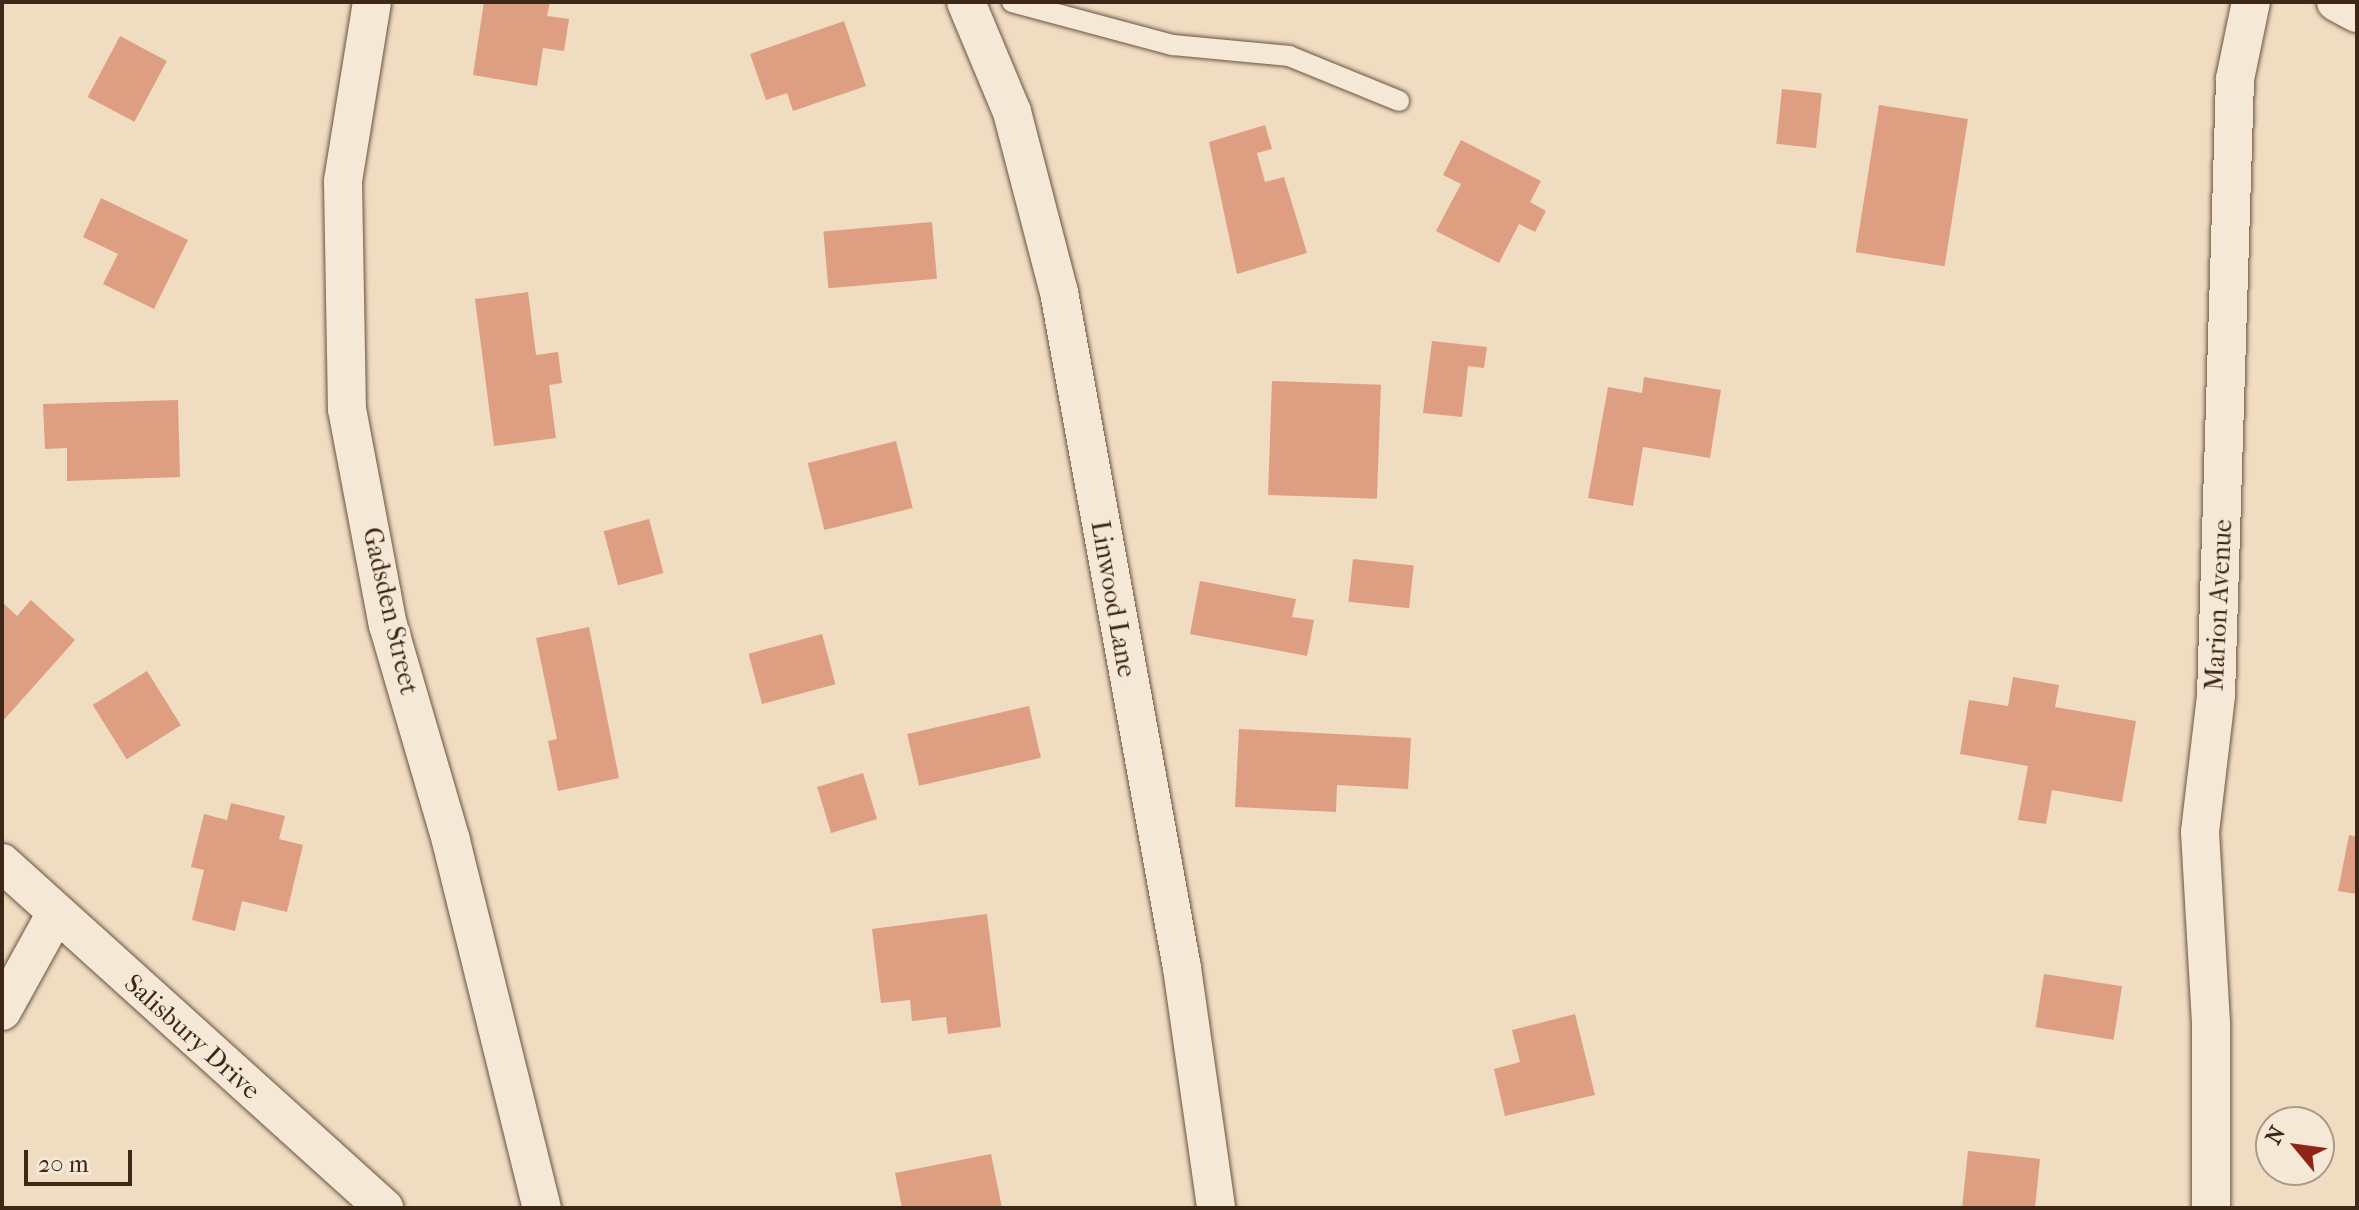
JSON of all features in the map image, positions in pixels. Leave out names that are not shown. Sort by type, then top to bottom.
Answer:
[{"type":"street","name":"Gadsden Street","points":[[372,2],[343,182],[347,409],[388,625],[451,841],[542,1208]]},
{"type":"street","name":"Linwood Lane","points":[[966,2],[1012,112],[1059,292],[1182,968],[1216,1208]]},
{"type":"street","name":"Marion Avenue","points":[[2211,1208],[2211,1010],[2200,832],[2216,695],[2235,79],[2251,2]]},
{"type":"street","points":[[2336,2],[2357,13]]},
{"type":"street","name":"Salisbury Drive","points":[[2,863],[384,1208]]},
{"type":"street","points":[[2,1011],[56,913]]},
{"type":"lane","points":[[1012,2],[1173,45],[1289,56],[1399,101]]},
{"type":"building","points":[[484,2],[550,2],[547,16],[569,19],[564,51],[543,48],[537,86],[473,75]]},
{"type":"building","points":[[844,21],[866,86],[793,111],[787,93],[766,100],[750,54]]},
{"type":"building","points":[[120,36],[167,61],[134,122],[88,97]]},
{"type":"building","points":[[1782,89],[1822,93],[1816,148],[1776,144]]},
{"type":"building","points":[[1879,105],[1968,119],[1945,266],[1856,252]]},
{"type":"building","points":[[1265,125],[1272,149],[1257,153],[1265,182],[1284,177],[1307,253],[1237,274],[1209,142]]},
{"type":"building","points":[[1461,140],[1541,181],[1530,202],[1546,211],[1535,232],[1519,224],[1499,263],[1436,231],[1461,184],[1443,175]]},
{"type":"building","points":[[101,198],[188,240],[154,309],[103,284],[118,254],[83,237]]},
{"type":"building","points":[[932,222],[937,279],[828,288],[823,231]]},
{"type":"building","points":[[528,292],[536,355],[558,352],[562,383],[549,385],[556,438],[494,446],[475,299]]},
{"type":"building","points":[[1432,341],[1487,347],[1484,368],[1468,366],[1462,417],[1423,413]]},
{"type":"building","points":[[1644,377],[1721,390],[1710,458],[1643,447],[1633,506],[1588,498],[1608,387],[1642,393]]},
{"type":"building","points":[[1272,381],[1381,385],[1377,499],[1268,495]]},
{"type":"building","points":[[178,400],[180,477],[67,481],[67,448],[45,449],[43,404]]},
{"type":"building","points":[[896,441],[913,508],[824,530],[808,463]]},
{"type":"building","points":[[649,519],[663,573],[618,585],[604,531]]},
{"type":"building","points":[[1353,559],[1414,565],[1409,608],[1349,602]]},
{"type":"building","points":[[1200,581],[1296,599],[1292,617],[1314,620],[1307,656],[1190,634]]},
{"type":"building","points":[[31,600],[75,640],[2,722],[2,602],[17,616]]},
{"type":"building","points":[[589,627],[619,778],[558,791],[548,741],[557,739],[536,638]]},
{"type":"building","points":[[822,634],[835,684],[762,704],[749,654]]},
{"type":"building","points":[[147,671],[181,725],[127,759],[93,705]]},
{"type":"building","points":[[2013,677],[2059,685],[2055,707],[2136,721],[2122,802],[2052,790],[2046,824],[2018,820],[2028,766],[1960,754],[1969,700],[2008,706]]},
{"type":"building","points":[[1029,706],[1041,758],[919,786],[907,734]]},
{"type":"building","points":[[1239,729],[1411,738],[1408,789],[1337,785],[1336,812],[1235,807]]},
{"type":"building","points":[[863,773],[877,819],[831,833],[817,787]]},
{"type":"building","points":[[231,803],[285,816],[279,839],[303,845],[287,912],[242,901],[235,931],[192,920],[204,870],[191,867],[204,814],[227,820]]},
{"type":"building","points":[[2349,835],[2357,837],[2357,894],[2338,891]]},
{"type":"building","points":[[987,914],[1001,1027],[948,1034],[946,1017],[912,1021],[910,1000],[881,1003],[872,929]]},
{"type":"building","points":[[2044,974],[2122,986],[2114,1040],[2036,1027]]},
{"type":"building","points":[[1575,1014],[1595,1095],[1505,1116],[1494,1069],[1520,1062],[1512,1030]]},
{"type":"building","points":[[1968,1151],[2040,1159],[2035,1208],[1962,1208]]},
{"type":"building","points":[[991,1154],[1002,1208],[902,1208],[895,1173]]}]
